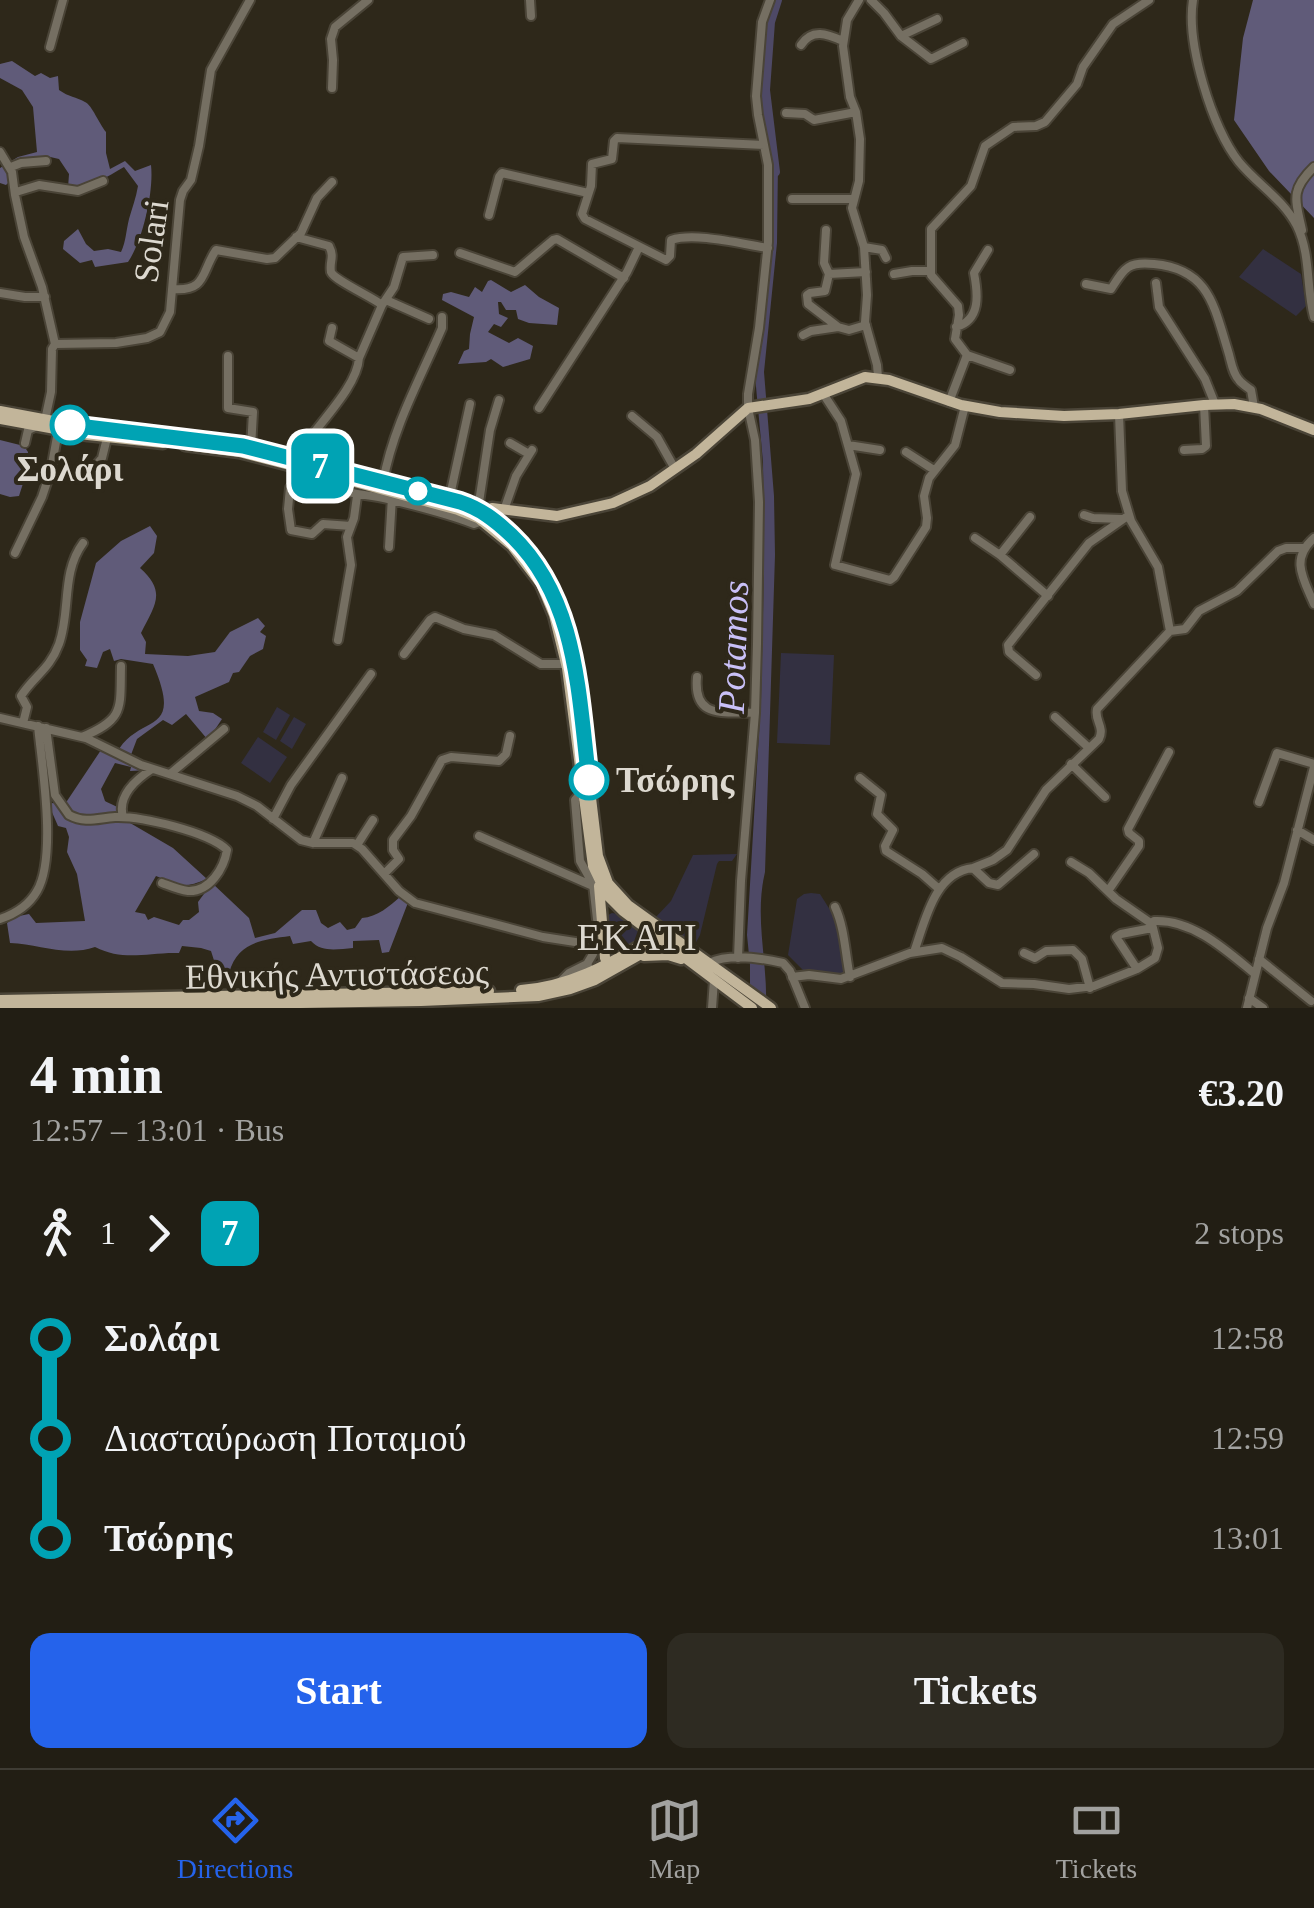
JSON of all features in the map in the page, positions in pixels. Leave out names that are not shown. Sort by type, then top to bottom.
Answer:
[{"type":"main road","points":[[483,516],[490,508],[557,516],[590,510],[642,490],[706,447],[752,407],[809,399],[859,379],[878,378],[965,406],[1028,415],[1120,414],[1209,404],[1254,407],[1314,430]]},
{"type":"main road","points":[[0,411],[58,431],[227,450],[307,470],[392,496],[483,516],[517,541],[548,580],[559,604],[577,682],[602,870],[618,896],[687,960],[748,1005]]},
{"type":"main road","points":[[0,419],[251,448],[383,482],[447,507]]},
{"type":"main road","points":[[483,516],[518,552],[552,606],[566,664],[595,883],[614,966]]},
{"type":"main road","points":[[595,883],[623,911],[664,937],[715,961],[771,1008]]},
{"type":"main road","points":[[602,915],[614,908],[623,911]]},
{"type":"main road","name":"Εθνικής Αντιστάσεως","points":[[0,1000],[379,1001],[514,991],[556,986],[614,966],[638,956],[664,937]]},
{"type":"main road","name":"Εθνικής Αντιστάσεως","points":[[614,966],[664,937]]},
{"type":"main road","points":[[638,956],[664,954],[687,960]]},
{"type":"main road","name":"Εθνικής Αντιστάσεως","points":[[0,1008],[538,996],[570,990],[591,972]]},
{"type":"street","points":[[50,48],[63,0]]},
{"type":"street","name":"Solari","points":[[54,344],[108,344],[155,336],[168,320],[181,194],[191,180],[199,146],[210,70],[250,0]]},
{"type":"street","points":[[332,88],[330,45],[335,27],[368,0]]},
{"type":"street","points":[[530,0],[531,16]]},
{"type":"street","points":[[742,959],[740,881],[755,713],[759,502],[748,394],[768,248],[768,165],[756,96],[760,36],[770,0]]},
{"type":"street","points":[[859,0],[846,20],[842,42],[860,139],[854,215],[864,247],[866,325],[878,378]]},
{"type":"street","points":[[871,0],[901,36],[933,59],[963,43]]},
{"type":"street","points":[[1010,370],[967,355],[956,342],[958,306],[932,280],[932,229],[971,186],[985,146],[1013,127],[1045,122],[1078,84],[1083,66],[1113,24],[1149,0]]},
{"type":"street","points":[[1193,0],[1191,30],[1214,114],[1226,144],[1240,164],[1282,202],[1300,234],[1314,318]]},
{"type":"street","points":[[901,36],[937,18]]},
{"type":"street","points":[[802,45],[816,34],[842,42]]},
{"type":"street","points":[[786,114],[804,114],[814,120],[856,112]]},
{"type":"street","points":[[764,145],[617,138],[612,159],[592,164],[582,212],[584,218],[666,260],[670,256],[670,240],[674,238],[768,248]]},
{"type":"street","points":[[0,152],[11,167],[14,195],[45,297],[54,344],[51,392],[41,423],[28,430],[25,443]]},
{"type":"street","points":[[11,167],[46,161]]},
{"type":"street","points":[[1300,234],[1295,196],[1314,168]]},
{"type":"street","points":[[489,214],[502,174],[588,193]]},
{"type":"street","points":[[16,192],[40,185],[78,191],[103,181]]},
{"type":"street","points":[[172,289],[189,290],[197,285],[216,250],[271,259],[296,237],[317,198],[332,182]]},
{"type":"street","points":[[792,198],[853,199]]},
{"type":"street","points":[[826,230],[824,263],[829,274],[825,290],[810,292],[807,301],[838,326],[849,330],[866,325]]},
{"type":"street","points":[[296,237],[331,248],[335,278],[384,303],[428,319]]},
{"type":"street","points":[[460,253],[515,272],[558,239],[624,278]]},
{"type":"street","points":[[539,408],[624,278],[639,247]]},
{"type":"street","points":[[864,247],[882,250],[886,258]]},
{"type":"street","points":[[956,327],[968,323],[973,316],[978,292],[974,274],[988,250]]},
{"type":"street","points":[[296,460],[357,369],[404,256],[433,255]]},
{"type":"street","points":[[1086,284],[1111,289],[1121,271],[1140,264],[1161,264],[1192,276],[1213,301],[1236,376],[1253,393],[1254,407]]},
{"type":"street","points":[[894,274],[931,271]]},
{"type":"street","points":[[829,274],[866,272]]},
{"type":"street","points":[[1156,283],[1159,306],[1205,379],[1209,404],[1206,446],[1184,450]]},
{"type":"street","points":[[0,293],[45,297]]},
{"type":"street","points":[[383,482],[410,397],[440,334],[442,317]]},
{"type":"street","points":[[803,335],[838,326]]},
{"type":"street","points":[[332,328],[328,341],[359,358]]},
{"type":"street","points":[[949,402],[967,355]]},
{"type":"street","points":[[228,356],[228,408],[254,413],[251,448]]},
{"type":"street","points":[[824,394],[840,418],[856,482],[835,564],[882,578],[893,578],[926,527],[924,496],[934,470],[955,445],[965,406]]},
{"type":"street","points":[[483,516],[490,430],[499,400]]},
{"type":"street","points":[[447,507],[470,404]]},
{"type":"street","points":[[1120,414],[1120,477],[1126,517],[1158,567],[1170,632]]},
{"type":"street","points":[[632,416],[657,438],[675,469]]},
{"type":"street","points":[[16,553],[42,497],[58,431]]},
{"type":"street","points":[[104,471],[97,464],[103,457],[107,438]]},
{"type":"street","points":[[504,510],[530,452],[510,443]]},
{"type":"street","points":[[848,445],[880,450]]},
{"type":"street","points":[[906,452],[934,470]]},
{"type":"street","points":[[307,470],[324,485],[358,496],[392,496],[390,548]]},
{"type":"street","points":[[290,488],[291,530],[312,534],[323,524],[350,526]]},
{"type":"street","points":[[338,640],[352,566],[346,541],[358,496]]},
{"type":"street","points":[[1084,514],[1094,518],[1126,517]]},
{"type":"street","points":[[998,554],[1030,517]]},
{"type":"street","points":[[1036,674],[1007,647],[1090,542],[1126,517]]},
{"type":"street","points":[[998,554],[1018,524]]},
{"type":"street","points":[[976,538],[1048,596]]},
{"type":"street","points":[[1314,538],[1300,554],[1314,604]]},
{"type":"street","points":[[24,723],[27,707],[21,696],[47,669],[60,641],[69,571],[83,543]]},
{"type":"street","points":[[914,952],[940,889],[956,872],[973,868],[1007,850],[1046,790],[1099,739],[1102,732],[1097,709],[1170,632],[1184,628],[1198,611],[1236,591],[1271,555],[1286,548],[1303,548]]},
{"type":"street","points":[[404,654],[430,618],[435,617],[464,629],[486,632],[541,664],[566,664]]},
{"type":"street","points":[[82,737],[109,724],[116,716],[121,666]]},
{"type":"street","points":[[273,818],[291,786],[371,674]]},
{"type":"street","points":[[698,678],[702,707],[755,713]]},
{"type":"street","points":[[1054,717],[1089,748]]},
{"type":"street","points":[[0,718],[82,737],[152,769],[236,796],[258,806],[301,840],[357,845],[415,903],[593,948]]},
{"type":"street","points":[[42,727],[53,787],[63,810],[71,816],[82,820],[148,819],[204,835],[227,850],[220,870],[201,888],[187,891],[162,883]]},
{"type":"street","points":[[0,918],[26,905],[42,877],[47,830],[42,727]]},
{"type":"street","points":[[170,774],[224,729]]},
{"type":"street","points":[[384,874],[400,858],[393,850],[393,840],[442,760],[450,757],[499,761],[506,754],[510,736]]},
{"type":"street","points":[[1108,891],[1139,846],[1128,829],[1170,752]]},
{"type":"street","points":[[1258,802],[1277,753],[1314,766],[1248,1003],[1264,1008]]},
{"type":"street","points":[[1071,764],[1105,797]]},
{"type":"street","points":[[123,817],[120,802],[136,780],[152,769]]},
{"type":"street","points":[[313,843],[342,778]]},
{"type":"street","points":[[860,778],[882,795],[877,814],[893,830],[886,851],[940,889]]},
{"type":"street","points":[[357,845],[373,820]]},
{"type":"street","points":[[1296,830],[1314,840]]},
{"type":"street","points":[[479,836],[595,883],[599,936],[593,948],[591,972]]},
{"type":"street","points":[[973,868],[991,884],[998,885],[1034,854]]},
{"type":"street","points":[[792,977],[834,980],[914,952],[945,949],[1002,983],[1090,988],[1156,956],[1158,948],[1152,926],[1071,862]]},
{"type":"street","points":[[835,907],[844,927],[850,977]]},
{"type":"street","points":[[1137,968],[1116,938],[1159,920],[1212,939],[1256,974]]},
{"type":"street","points":[[1024,953],[1035,958],[1046,952],[1073,950],[1082,959],[1090,988]]},
{"type":"street","points":[[715,961],[742,959],[786,965],[805,1008]]},
{"type":"street","points":[[1259,959],[1311,1001]]},
{"type":"street","points":[[712,1008],[714,980]]},
{"type":"shaded area","points":[[1253,0],[1314,0],[1314,218],[1269,171],[1234,120],[1243,38]]},
{"type":"shaded area","points":[[12,61],[35,76],[58,76],[59,90],[88,104],[106,132],[110,169],[125,161],[135,171],[151,165],[146,215],[128,262],[95,267],[92,260],[80,263],[63,249],[64,241],[78,229],[94,251],[121,252],[138,186],[124,167],[90,185],[68,188],[69,174],[59,159],[46,156],[7,167],[10,181],[6,185],[0,183],[0,168],[37,152],[33,107],[22,90],[0,78],[0,64]]},
{"type":"shaded area","points":[[774,160],[778,162],[777,243],[764,372],[775,555],[761,906],[766,1008],[750,1008],[747,935],[761,699],[764,570],[763,462],[755,376]]},
{"type":"shaded area","points":[[1263,249],[1301,274],[1306,306],[1296,316],[1239,277]]},
{"type":"shaded area","points":[[491,280],[511,292],[525,285],[559,308],[557,325],[518,319],[516,310],[506,310],[498,302],[499,314],[508,318],[501,327],[494,324],[488,332],[509,343],[518,338],[533,346],[530,359],[503,367],[491,359],[458,364],[469,349],[474,317],[442,300],[443,294],[469,297],[475,287],[482,292]]},
{"type":"shaded area","points":[[0,440],[24,446],[28,452],[19,496],[0,494]]},
{"type":"shaded area","points":[[150,526],[157,536],[154,553],[140,568],[154,584],[156,599],[141,633],[146,642],[145,654],[188,656],[215,652],[230,632],[258,618],[265,626],[260,632],[266,636],[263,649],[250,656],[229,682],[195,697],[199,711],[222,719],[208,740],[186,714],[172,725],[163,720],[137,739],[129,760],[148,770],[130,771],[131,767],[115,763],[101,789],[105,801],[120,810],[125,820],[173,848],[207,879],[182,885],[156,876],[135,912],[145,914],[148,920],[154,917],[179,925],[199,912],[198,902],[212,883],[249,918],[255,938],[275,933],[302,910],[316,910],[321,923],[328,928],[340,922],[347,930],[355,928],[362,918],[378,913],[401,896],[409,900],[389,952],[382,953],[379,940],[353,941],[353,948],[331,949],[311,941],[293,944],[290,936],[245,948],[229,973],[218,973],[211,951],[201,948],[182,946],[179,953],[126,955],[95,947],[63,950],[10,943],[7,923],[14,917],[29,914],[36,923],[85,921],[77,874],[67,852],[69,837],[66,828],[58,826],[51,803],[65,804],[103,747],[116,754],[136,732],[161,714],[162,688],[153,664],[114,661],[110,649],[103,652],[97,668],[85,666],[87,660],[80,650],[80,622],[96,563],[121,541]]},
{"type":"shaded area","points":[[781,653],[834,655],[830,745],[777,743]]},
{"type":"shaded area","points":[[277,707],[290,715],[276,740],[263,732]]},
{"type":"shaded area","points":[[294,717],[306,724],[292,749],[280,741]]},
{"type":"shaded area","points":[[258,737],[287,757],[270,783],[241,763]]},
{"type":"shaded area","points":[[737,854],[732,861],[717,864],[694,946],[654,919],[671,901],[693,855]]},
{"type":"shaded area","points":[[820,894],[837,921],[848,976],[801,973],[803,970],[788,955],[797,899]]},
{"type":"shaded area","points":[[619,914],[648,937],[620,953],[616,951],[609,934],[608,915]]},
{"type":"waterway","name":"Potamos","points":[[775,172],[765,90],[770,22],[777,0]]},
{"type":"bus line","name":"7","points":[[70,425],[243,446],[478,508],[534,560],[559,604],[575,667],[589,780]]},
{"type":"place","name":"Σολάρι","points":[[70,425]]},
{"type":"place","name":"Τσώρης","points":[[589,780]]},
{"type":"district","name":"EKATI","points":[[638,937]]}]
